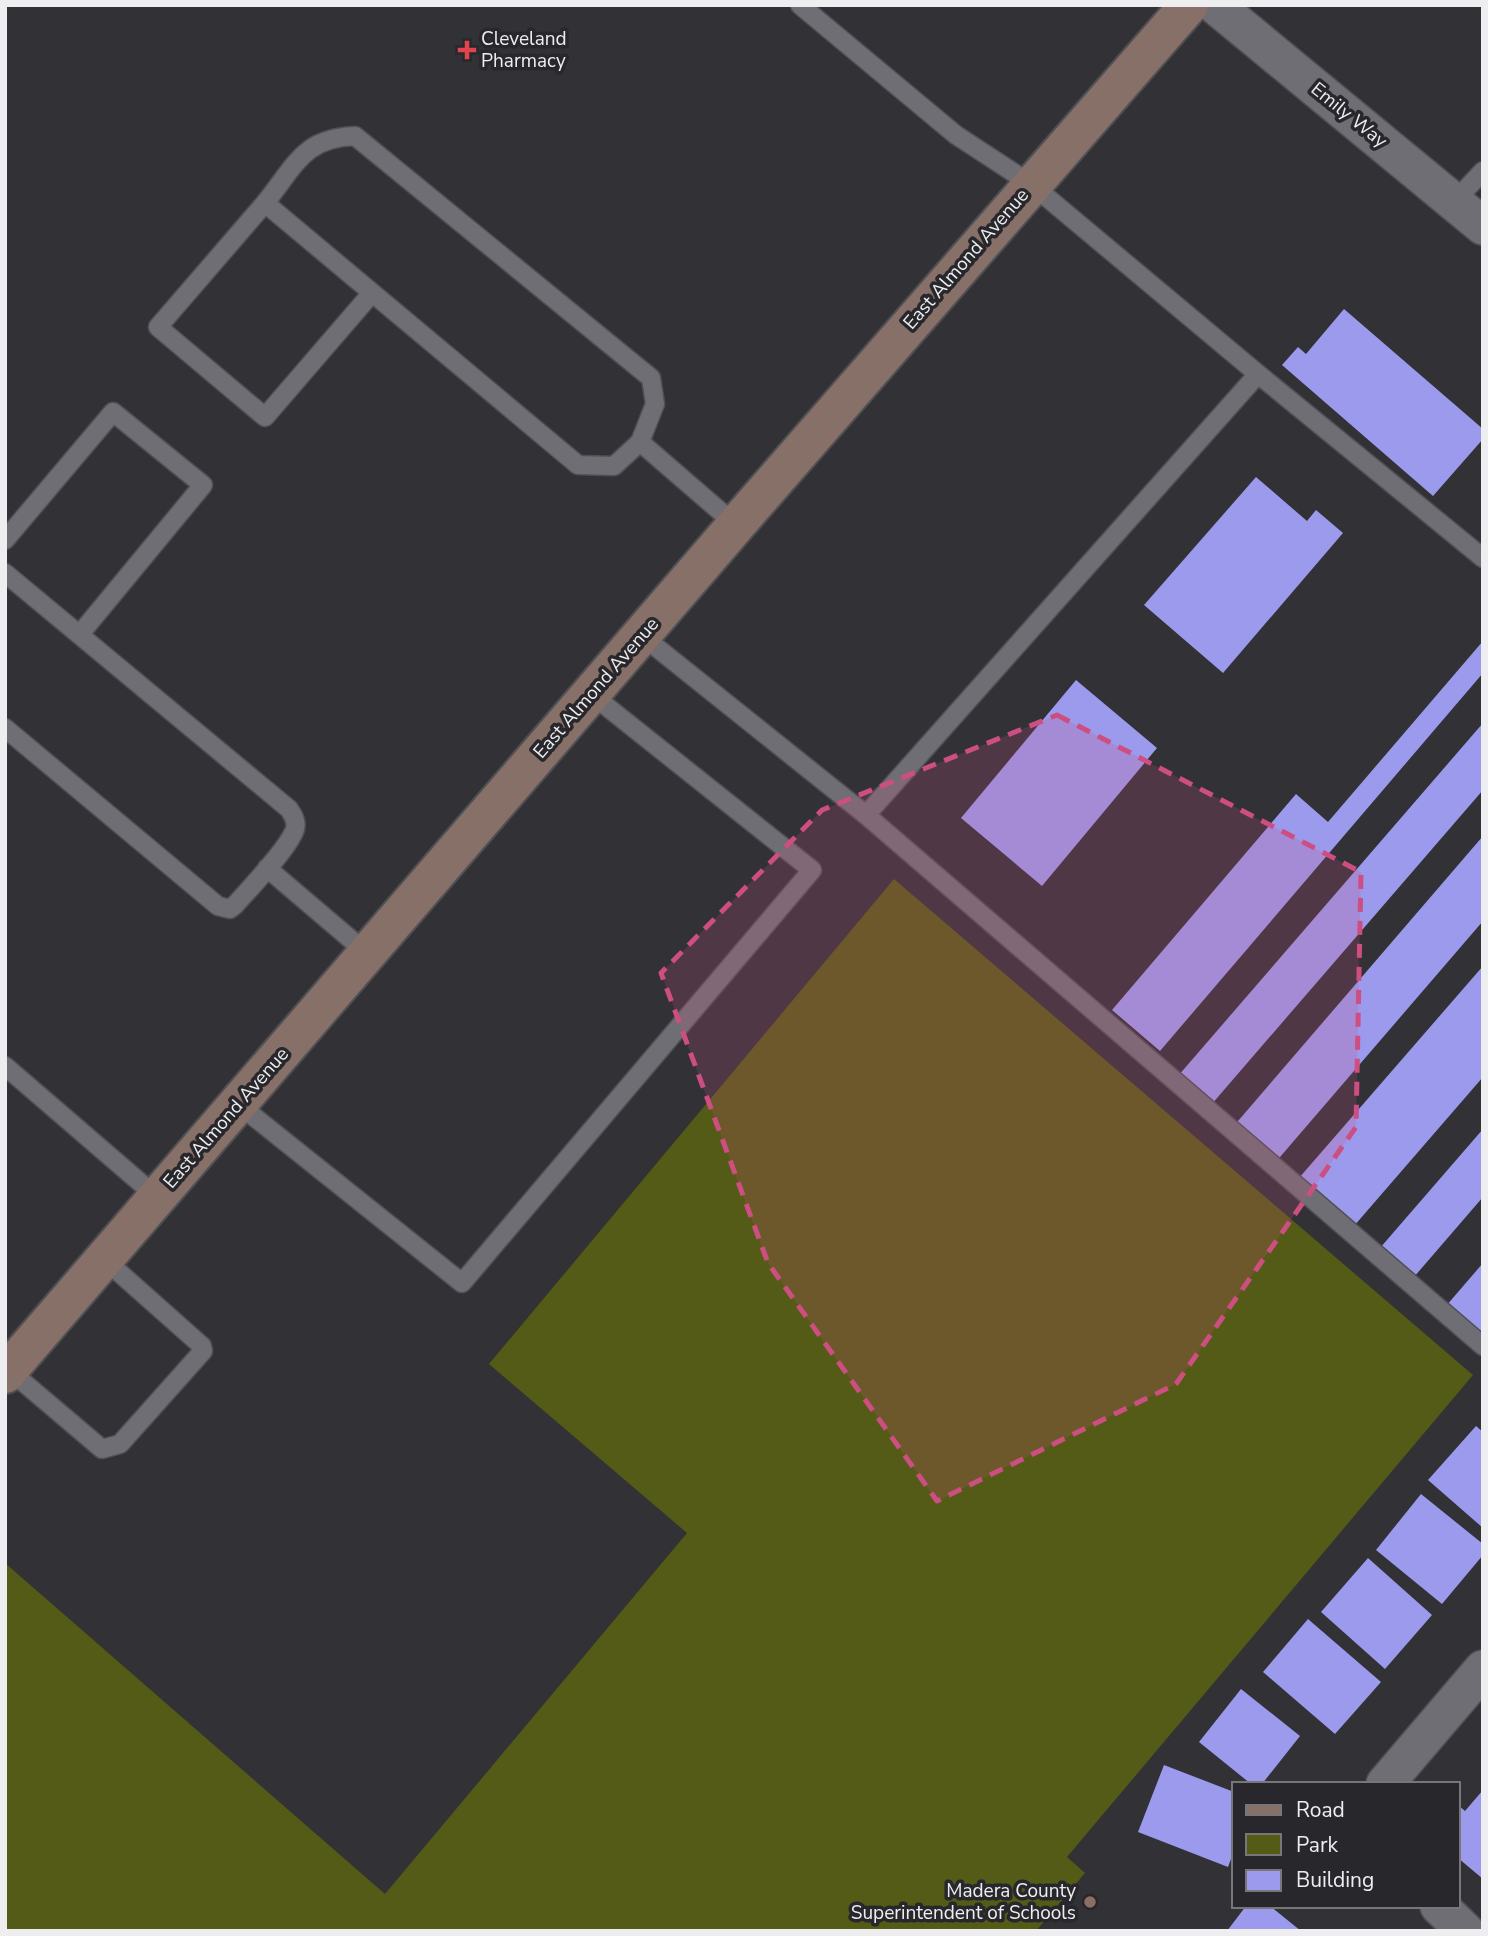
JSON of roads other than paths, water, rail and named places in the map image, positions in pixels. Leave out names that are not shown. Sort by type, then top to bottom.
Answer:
[{"type":"main road","name":"East Almond Avenue","points":[[7,1372],[736,524],[1189,5]]},
{"type":"street","name":"Emily Way","points":[[1215,5],[1483,226]]},
{"type":"street","points":[[1387,1782],[1483,1669]]},
{"type":"street","points":[[1441,1908],[1465,1931]]},
{"type":"lane","points":[[800,5],[956,135],[1031,184],[1483,558]]},
{"type":"lane","points":[[265,203],[578,465],[614,466],[640,442],[655,404],[651,378],[355,136],[330,137],[312,145],[158,327],[265,417],[371,294]]},
{"type":"lane","points":[[1454,202],[1483,171]]},
{"type":"lane","points":[[866,814],[1258,374]]},
{"type":"lane","points":[[5,540],[113,412],[203,485],[80,634]]},
{"type":"lane","points":[[640,442],[736,524]]},
{"type":"lane","points":[[5,573],[289,808],[295,817],[295,830],[235,905],[230,909],[218,906],[5,728]]},
{"type":"lane","points":[[641,635],[866,814],[1483,1346]]},
{"type":"lane","points":[[238,1104],[462,1283],[812,870],[591,694]]},
{"type":"lane","points":[[267,868],[368,954]]},
{"type":"lane","points":[[5,1066],[157,1197]]},
{"type":"lane","points":[[7,1372],[102,1449],[120,1444],[166,1396],[203,1351],[202,1346],[104,1259]]},
{"type":"place","name":"Cleveland Pharmacy","points":[[467,50]]},
{"type":"place","name":"Madera County Superintendent of Schools","points":[[1090,1902]]}]
